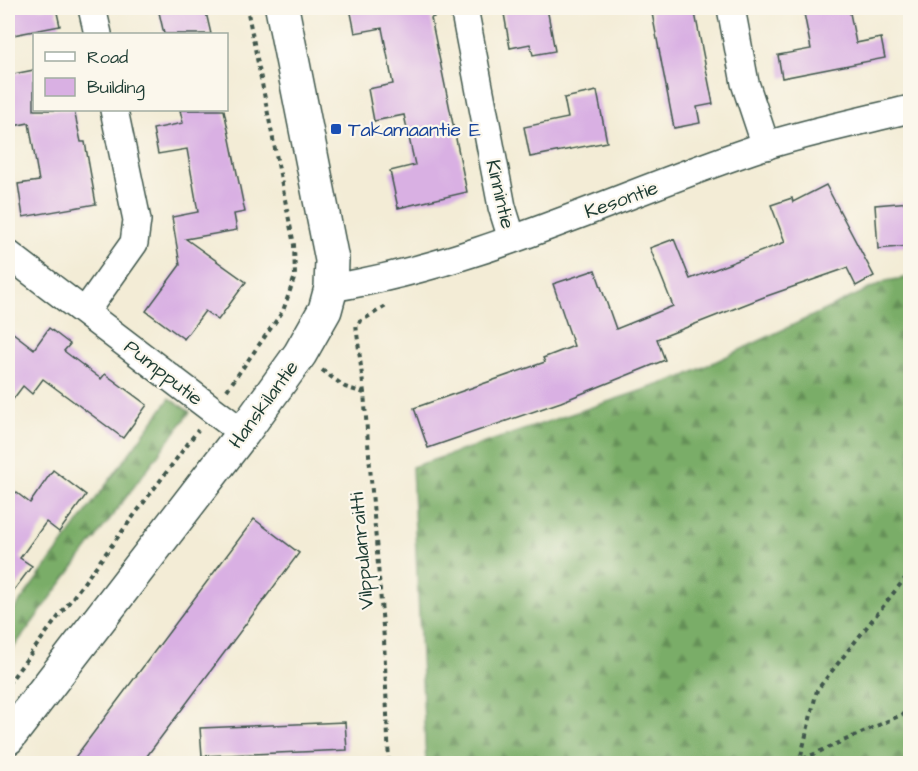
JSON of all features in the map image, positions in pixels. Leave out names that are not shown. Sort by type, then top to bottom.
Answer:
[{"type":"street","points":[[92,8],[98,33]]},
{"type":"street","name":"Hanskilantie","points":[[8,738],[243,433],[314,332],[332,288],[329,240],[282,8]]},
{"type":"street","name":"Kinnintie","points":[[464,8],[502,207],[512,239]]},
{"type":"street","points":[[731,8],[746,83],[766,146]]},
{"type":"street","name":"Kesontie","points":[[332,288],[376,281],[512,239],[766,146],[910,110]]},
{"type":"street","points":[[85,312],[134,243],[137,220],[114,111]]},
{"type":"street","name":"Pumpputie","points":[[8,254],[243,433]]},
{"type":"path","points":[[220,399],[283,311],[295,276],[294,245],[247,8]]},
{"type":"path","name":"Vilppulanraitti","points":[[381,308],[356,324],[364,393],[384,639],[389,764]]},
{"type":"path","points":[[316,365],[345,387],[364,393]]},
{"type":"path","points":[[8,684],[205,422]]},
{"type":"path","points":[[801,762],[817,690],[910,572]]},
{"type":"path","points":[[801,762],[910,711]]},
{"type":"path","points":[[801,762],[827,764]]},
{"type":"green space","points":[[910,277],[910,763],[426,763],[412,467],[685,376],[886,281]]},
{"type":"green space","points":[[170,398],[190,412],[8,655],[8,618]]},
{"type":"building","points":[[8,8],[56,8],[60,26],[8,36]]},
{"type":"building","points":[[158,8],[205,8],[211,33],[164,33]]},
{"type":"building","points":[[350,8],[433,8],[434,17],[431,18],[467,192],[398,208],[390,171],[415,165],[404,115],[374,121],[368,89],[393,84],[382,28],[355,33]]},
{"type":"building","points":[[503,8],[547,8],[555,51],[533,55],[530,44],[510,48]]},
{"type":"building","points":[[651,8],[694,8],[713,104],[697,107],[700,123],[674,128]]},
{"type":"building","points":[[803,8],[849,8],[856,43],[881,38],[885,58],[782,78],[778,55],[811,49]]},
{"type":"building","points":[[33,70],[33,111],[74,111],[81,142],[85,142],[96,204],[23,217],[18,184],[39,181],[29,123],[8,127],[8,75]]},
{"type":"building","points":[[597,91],[607,142],[530,157],[524,127],[568,118],[564,98]]},
{"type":"building","points":[[180,111],[224,111],[245,212],[234,214],[237,230],[186,239],[246,282],[218,320],[205,311],[184,339],[146,311],[180,265],[172,217],[198,212],[187,149],[158,154],[153,129],[183,123]]},
{"type":"building","points":[[826,185],[874,276],[856,286],[847,268],[764,297],[657,339],[665,360],[561,402],[428,448],[414,408],[545,362],[543,358],[574,346],[553,284],[595,270],[616,329],[673,306],[650,248],[674,239],[690,279],[785,242],[771,205],[792,198],[793,202]]},
{"type":"building","points":[[910,202],[910,246],[878,249],[875,205]]},
{"type":"building","points":[[49,328],[70,344],[64,351],[101,379],[105,374],[147,405],[123,438],[43,379],[32,394],[23,386],[8,406],[8,329],[34,349]]},
{"type":"building","points":[[53,470],[86,495],[59,532],[46,522],[20,558],[32,566],[8,598],[8,486],[30,503]]},
{"type":"building","points":[[254,519],[299,553],[141,764],[70,764]]},
{"type":"building","points":[[345,722],[347,750],[202,756],[200,728]]},
{"type":"place","name":"Takamaantie E","points":[[336,129]]}]
